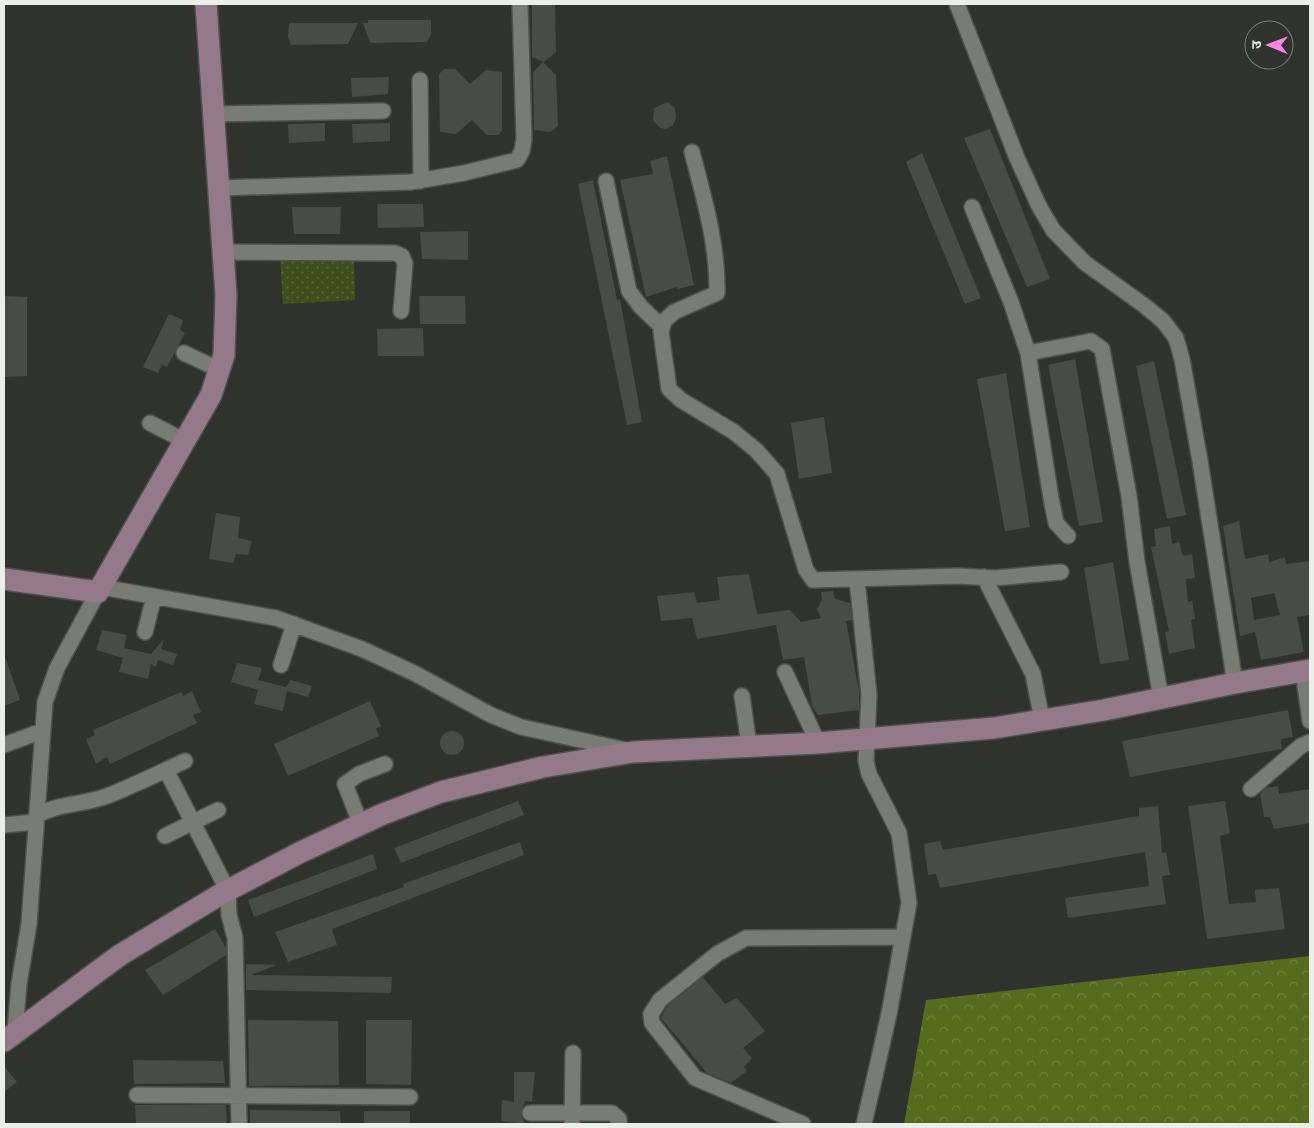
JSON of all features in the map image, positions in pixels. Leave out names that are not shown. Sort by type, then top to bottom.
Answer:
[{"type":"street","points":[[10,1036],[29,924],[35,819],[46,702],[57,668],[211,395],[224,355],[226,295],[206,4]]},
{"type":"street","points":[[219,188],[353,186],[421,181],[517,160],[522,151],[520,4]]},
{"type":"street","points":[[957,4],[1018,158],[1039,206],[1053,230],[1084,263],[1145,306],[1163,321],[1176,338],[1182,359],[1200,461],[1235,683]]},
{"type":"street","points":[[420,80],[421,181]]},
{"type":"street","points":[[214,114],[383,111]]},
{"type":"street","points":[[692,152],[706,202],[717,274],[717,293],[674,312],[664,321],[661,332],[669,389],[681,400],[734,432],[769,463],[777,474],[806,570],[812,580],[984,577],[1061,572]]},
{"type":"street","points":[[606,182],[629,292],[641,307],[662,327]]},
{"type":"street","points":[[972,207],[1011,302],[1028,353],[1050,498],[1056,523],[1068,536]]},
{"type":"street","points":[[223,252],[395,253],[402,256],[405,264],[401,311]]},
{"type":"street","points":[[1028,353],[1091,341],[1102,349],[1127,486],[1137,562],[1161,698]]},
{"type":"street","points":[[184,353],[220,370]]},
{"type":"street","points":[[150,423],[185,441]]},
{"type":"street","points":[[984,577],[1033,674],[1042,720]]},
{"type":"street","points":[[4,579],[154,597],[276,618],[362,649],[414,673],[491,715],[521,727],[633,752]]},
{"type":"street","points":[[857,580],[870,695],[866,760],[869,774],[899,833],[908,903],[889,1014],[864,1124]]},
{"type":"street","points":[[145,632],[154,597]]},
{"type":"street","points":[[281,665],[294,624]]},
{"type":"street","points":[[10,1036],[120,955],[228,890],[301,852],[440,792],[543,767],[633,752],[818,743],[994,728],[1307,671],[1310,721]]},
{"type":"street","points":[[785,672],[818,743]]},
{"type":"street","points":[[742,696],[749,745]]},
{"type":"street","points":[[4,745],[42,731]]},
{"type":"street","points":[[1251,789],[1301,746],[1310,742]]},
{"type":"street","points":[[4,825],[35,819],[51,807],[75,805],[106,796],[185,761]]},
{"type":"street","points":[[361,825],[345,784],[359,774],[385,764]]},
{"type":"street","points":[[166,770],[228,890],[229,915],[234,938],[238,1124]]},
{"type":"street","points":[[165,836],[218,810]]},
{"type":"street","points":[[804,1124],[695,1078],[652,1023],[651,1014],[660,1000],[717,954],[746,938],[902,938]]},
{"type":"street","points":[[571,1118],[573,1053]]},
{"type":"street","points":[[136,1095],[410,1097]]},
{"type":"street","points":[[530,1113],[571,1118],[612,1113],[618,1118],[619,1124]]},
{"type":"green space","points":[[280,259],[354,259],[355,300],[283,304]]},
{"type":"green space","points":[[1310,956],[1310,1124],[904,1124],[926,1000]]},
{"type":"building","points":[[532,4],[555,4],[556,52],[544,62],[532,57]]},
{"type":"building","points":[[368,20],[431,20],[431,34],[427,42],[370,43],[363,23],[368,23]]},
{"type":"building","points":[[289,23],[358,23],[348,44],[291,45],[288,37]]},
{"type":"building","points":[[543,62],[556,75],[558,126],[550,132],[534,130],[533,72]]},
{"type":"building","points":[[444,69],[455,69],[470,84],[486,70],[502,72],[502,131],[498,135],[487,135],[472,120],[456,134],[440,132],[439,74]]},
{"type":"building","points":[[389,77],[388,94],[352,97],[351,78]]},
{"type":"building","points":[[668,102],[675,108],[676,118],[673,125],[666,129],[660,128],[653,120],[654,108]]},
{"type":"building","points":[[325,123],[325,141],[289,143],[288,124]]},
{"type":"building","points":[[390,123],[390,141],[353,143],[352,124]]},
{"type":"building","points":[[990,129],[1050,279],[1027,287],[964,138]]},
{"type":"building","points":[[922,153],[981,298],[965,304],[906,162]]},
{"type":"building","points":[[667,156],[694,285],[677,289],[677,287],[646,297],[620,180],[653,174],[650,161]]},
{"type":"building","points":[[593,180],[617,300],[620,299],[642,422],[627,425],[578,184]]},
{"type":"building","points":[[377,204],[423,204],[424,227],[378,228]]},
{"type":"building","points":[[292,207],[341,207],[340,234],[294,234]]},
{"type":"building","points":[[468,231],[468,260],[422,259],[420,232]]},
{"type":"building","points":[[4,296],[27,297],[27,376],[4,377]]},
{"type":"building","points":[[419,296],[465,296],[466,324],[420,324]]},
{"type":"building","points":[[169,314],[183,320],[180,330],[185,333],[167,367],[162,365],[158,373],[143,367]]},
{"type":"building","points":[[423,328],[424,356],[378,356],[377,329]]},
{"type":"building","points":[[1075,359],[1103,522],[1079,526],[1048,365]]},
{"type":"building","points":[[1154,361],[1186,515],[1167,519],[1136,366]]},
{"type":"building","points":[[1006,373],[1030,527],[1005,531],[977,379]]},
{"type":"building","points":[[824,417],[832,473],[799,479],[791,423]]},
{"type":"building","points":[[216,513],[240,517],[238,538],[252,541],[248,555],[236,554],[233,563],[209,559]]},
{"type":"building","points":[[1239,521],[1245,559],[1268,554],[1269,562],[1285,557],[1286,564],[1310,561],[1310,615],[1297,617],[1304,652],[1261,660],[1255,632],[1240,636],[1223,526]],"holes":[[[1274,593],[1280,615],[1254,620],[1251,598]]]},
{"type":"building","points":[[1170,526],[1172,544],[1179,542],[1183,556],[1192,554],[1195,578],[1186,579],[1188,602],[1192,601],[1195,619],[1191,620],[1195,648],[1169,654],[1165,632],[1169,631],[1151,547],[1156,546],[1154,529]]},
{"type":"building","points":[[1113,562],[1129,660],[1100,664],[1084,568]]},
{"type":"building","points":[[749,574],[757,614],[790,610],[801,622],[821,618],[817,609],[822,600],[821,592],[833,591],[835,599],[850,603],[852,620],[846,621],[859,691],[859,710],[818,715],[812,706],[804,657],[783,660],[776,625],[697,639],[692,618],[661,621],[657,596],[694,592],[697,603],[720,600],[717,577]]},
{"type":"building","points":[[102,630],[127,635],[124,648],[151,654],[164,639],[161,649],[177,654],[173,665],[158,660],[156,667],[151,664],[148,679],[119,672],[123,658],[96,650]]},
{"type":"building","points":[[4,659],[6,659],[20,700],[4,706]]},
{"type":"building","points":[[237,663],[262,668],[258,680],[286,687],[291,680],[312,686],[308,697],[287,691],[283,711],[254,704],[258,690],[231,682]]},
{"type":"building","points":[[192,691],[201,712],[193,715],[197,723],[110,764],[107,757],[96,764],[86,739],[95,735],[93,730],[181,692],[183,696]]},
{"type":"building","points":[[370,701],[381,726],[376,729],[379,736],[288,776],[274,744]]},
{"type":"building","points":[[1288,710],[1293,737],[1281,739],[1282,749],[1130,777],[1122,741]]},
{"type":"building","points":[[452,731],[457,732],[463,738],[463,748],[457,754],[452,755],[447,754],[441,748],[440,743],[441,738],[447,732]]},
{"type":"building","points":[[1278,786],[1279,794],[1310,789],[1310,823],[1274,829],[1270,817],[1264,817],[1260,794],[1266,788]]},
{"type":"building","points":[[518,801],[524,815],[401,863],[394,848]]},
{"type":"building","points":[[1225,801],[1230,833],[1220,836],[1229,904],[1256,902],[1255,890],[1279,888],[1285,929],[1207,939],[1188,806]]},
{"type":"building","points":[[1158,806],[1162,853],[1166,852],[1170,875],[1162,876],[1166,904],[1068,918],[1065,898],[1149,886],[1145,852],[940,888],[936,874],[928,875],[924,844],[940,841],[943,850],[1139,816],[1139,808]]},
{"type":"building","points":[[520,842],[524,855],[332,929],[337,945],[288,962],[275,932],[404,887],[403,884]]},
{"type":"building","points":[[373,854],[377,869],[254,917],[248,900]]},
{"type":"building","points":[[215,929],[226,948],[226,955],[163,995],[145,970]]},
{"type":"building","points":[[246,964],[277,965],[251,975],[392,977],[391,993],[246,990]]},
{"type":"building","points":[[703,977],[725,1004],[737,998],[765,1031],[743,1048],[752,1058],[744,1067],[747,1071],[731,1083],[707,1073],[661,1018],[667,1006]]},
{"type":"building","points":[[248,1020],[338,1021],[339,1085],[249,1086]]},
{"type":"building","points":[[366,1020],[412,1020],[411,1085],[366,1084]]},
{"type":"building","points":[[133,1060],[223,1061],[225,1083],[134,1084]]},
{"type":"building","points":[[4,1066],[17,1082],[4,1092]]},
{"type":"building","points":[[514,1072],[535,1072],[532,1102],[525,1101],[521,1113],[525,1124],[501,1121],[502,1100],[514,1102]]},
{"type":"building","points":[[135,1105],[226,1105],[227,1124],[136,1124]]},
{"type":"building","points":[[250,1110],[340,1111],[341,1124],[250,1124]]},
{"type":"building","points":[[364,1111],[410,1111],[410,1124],[364,1124]]}]
